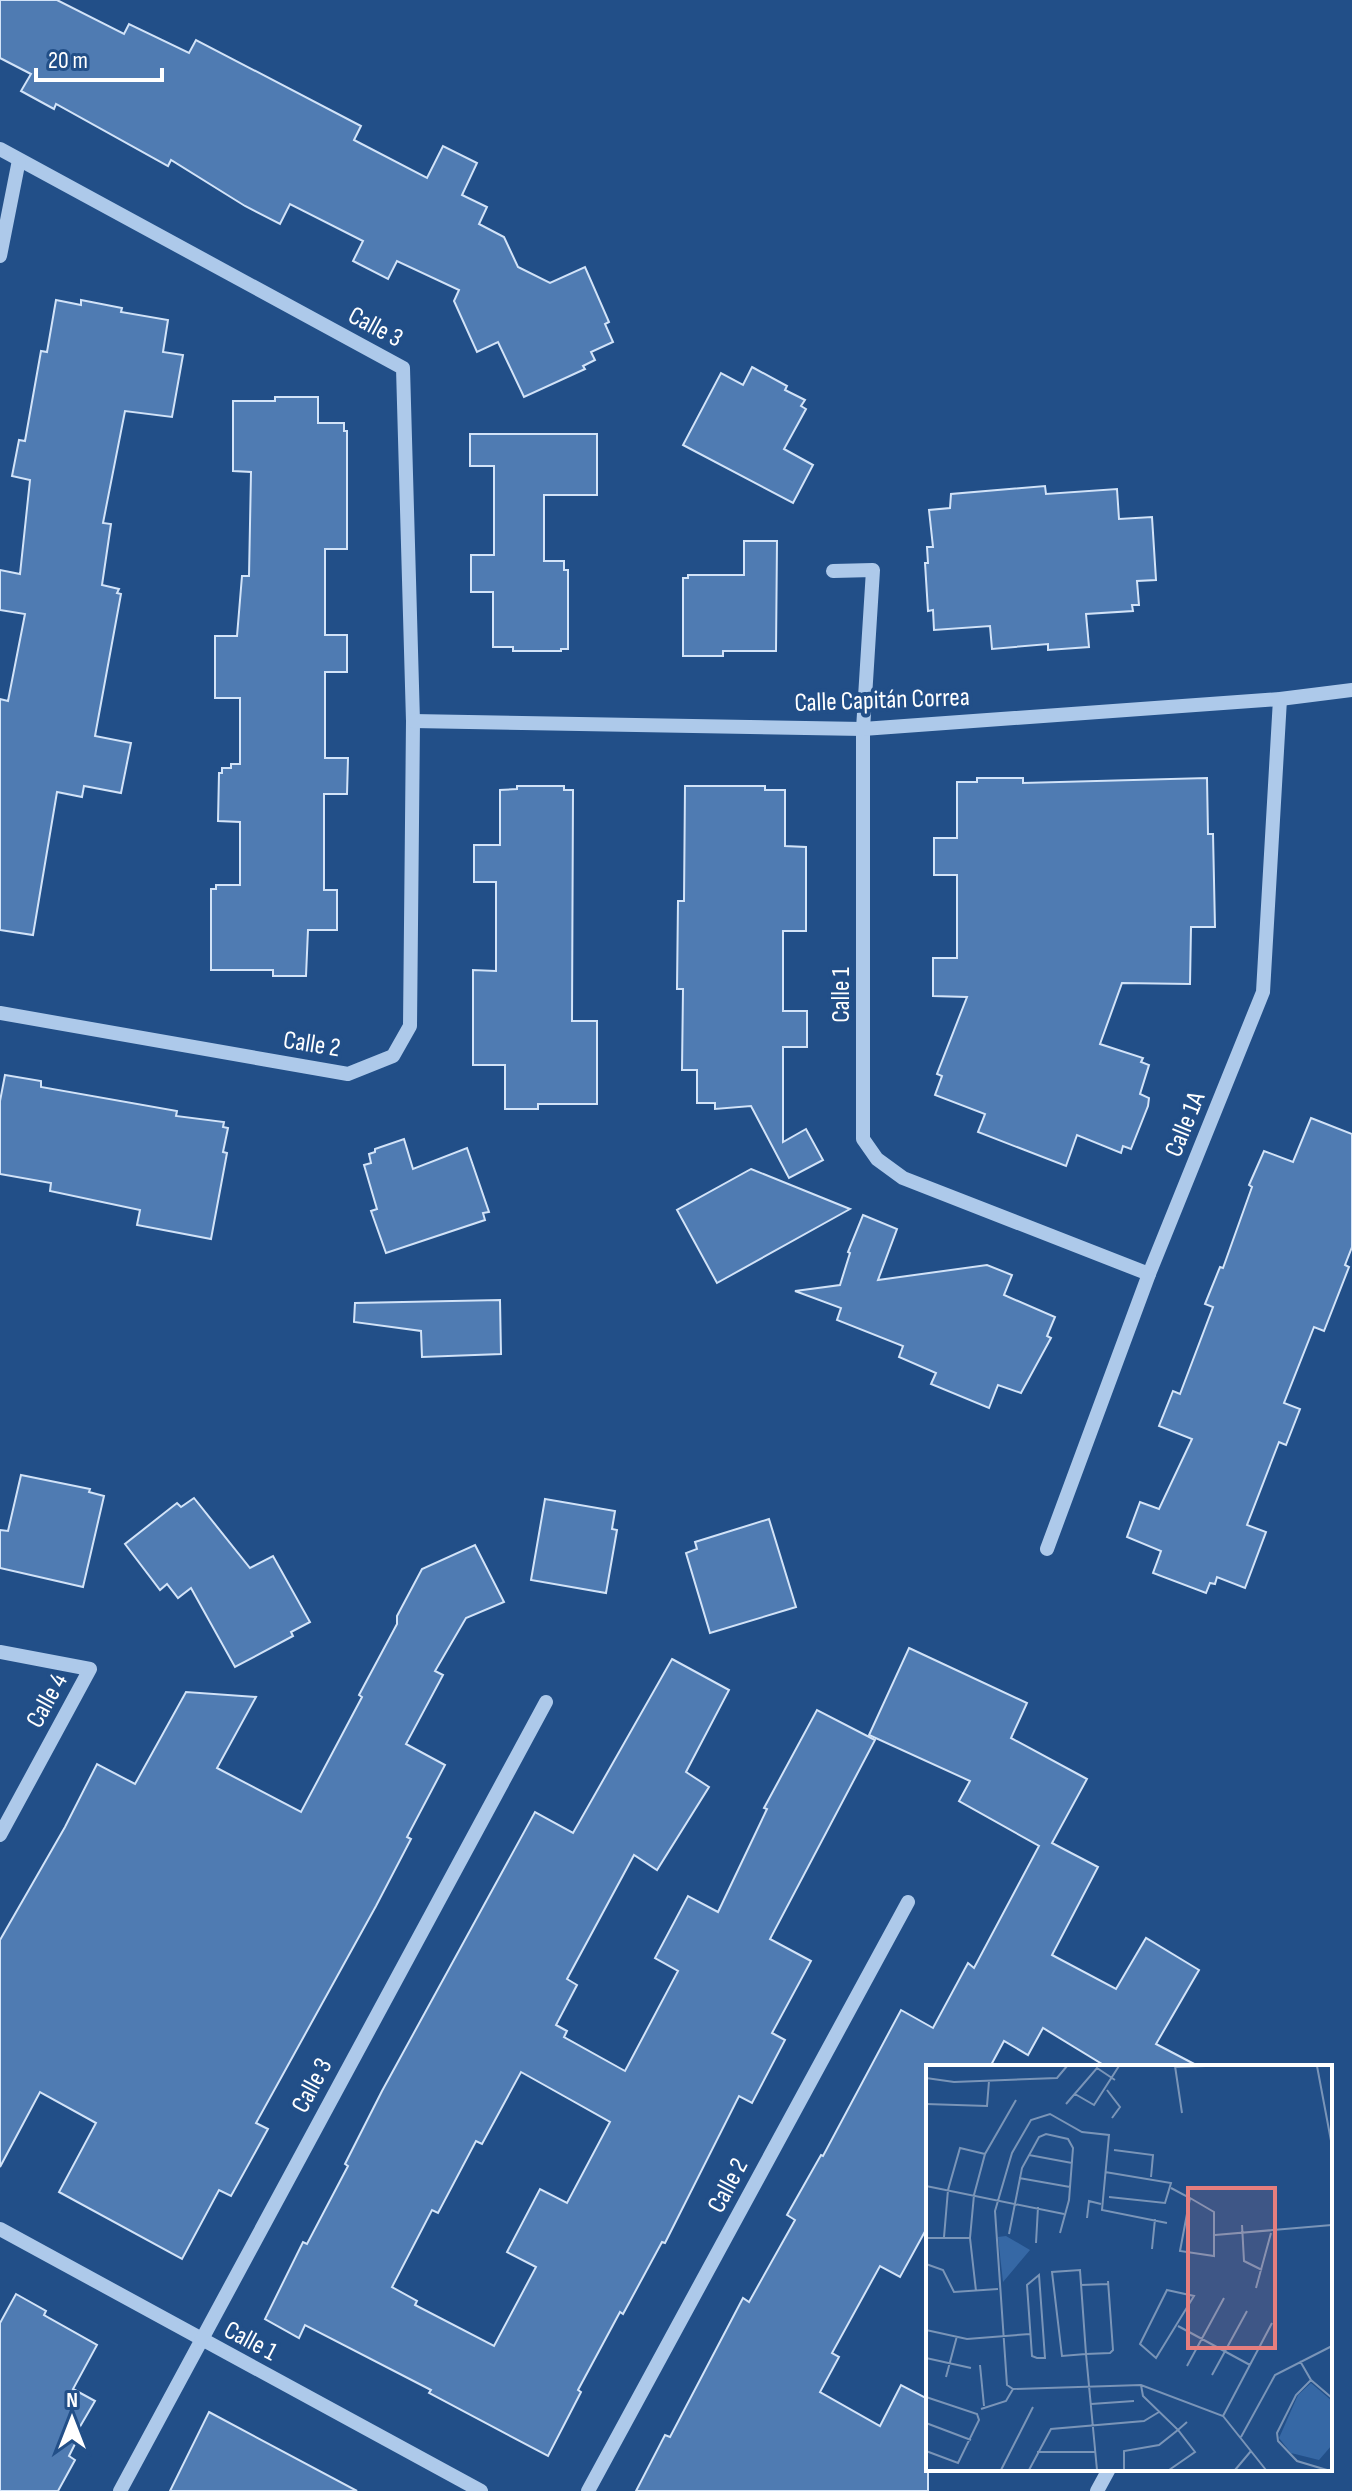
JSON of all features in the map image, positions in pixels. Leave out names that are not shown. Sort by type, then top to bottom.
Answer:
[{"type":"street","name":"Calle 3","points":[[0,149],[403,368],[413,740]]},
{"type":"street","points":[[0,256],[19,160]]},
{"type":"street","name":"Calle 1","points":[[833,571],[873,570],[863,729],[863,1139],[877,1159],[903,1178],[1149,1274]]},
{"type":"street","name":"Calle Capitán Correa","points":[[413,721],[863,729],[1280,699],[1352,690]]},
{"type":"street","name":"Calle 1A","points":[[1047,1549],[1149,1274],[1263,992],[1280,699]]},
{"type":"street","name":"Calle 2","points":[[0,1013],[348,1074],[393,1056],[410,1026],[413,740]]},
{"type":"street","name":"Calle 4","points":[[0,1652],[90,1669],[0,1835]]},
{"type":"street","name":"Calle 3","points":[[120,2491],[546,1702]]},
{"type":"street","name":"Calle 2","points":[[588,2491],[908,1902]]},
{"type":"street","name":"Calle 1","points":[[0,2229],[481,2491]]},
{"type":"street","points":[[1097,2491],[1108,2471]]},
{"type":"building","points":[[0,0],[57,0],[124,34],[129,24],[189,53],[196,40],[361,126],[354,140],[427,178],[443,146],[477,163],[462,195],[487,207],[479,224],[504,237],[518,267],[550,283],[585,267],[609,322],[605,324],[613,342],[591,352],[595,360],[583,366],[585,369],[524,397],[498,342],[477,352],[454,301],[459,290],[397,261],[388,279],[353,261],[363,241],[290,204],[280,224],[171,160],[168,166],[56,104],[54,109],[21,91],[31,74],[0,58]]},
{"type":"building","points":[[56,300],[81,305],[81,300],[122,308],[121,312],[168,320],[163,352],[183,355],[172,417],[125,411],[103,523],[111,524],[102,585],[119,589],[117,593],[121,594],[95,736],[131,743],[121,793],[84,786],[82,797],[57,792],[33,935],[0,930],[0,699],[8,701],[25,614],[0,610],[0,570],[20,574],[30,480],[12,476],[19,440],[25,441],[41,351],[47,352]]},
{"type":"building","points":[[752,367],[805,400],[801,406],[806,409],[784,449],[813,465],[793,503],[683,445],[721,373],[743,385]]},
{"type":"building","points":[[275,397],[318,397],[318,423],[344,423],[344,431],[347,431],[347,549],[325,549],[325,635],[347,635],[347,672],[325,672],[325,758],[348,758],[347,794],[324,794],[324,890],[337,890],[337,930],[308,930],[306,976],[273,976],[273,970],[211,970],[211,889],[216,889],[216,885],[240,885],[240,822],[218,821],[219,773],[222,773],[222,768],[231,768],[231,764],[240,764],[240,698],[215,698],[215,636],[237,636],[242,576],[249,576],[251,472],[233,471],[233,401],[275,401]]},
{"type":"building","points":[[470,434],[597,434],[597,495],[544,495],[544,561],[564,561],[564,570],[568,570],[568,649],[513,651],[513,647],[493,647],[493,592],[471,592],[471,555],[494,555],[494,466],[470,466]]},
{"type":"building","points":[[1045,486],[1046,494],[1117,489],[1119,519],[1152,517],[1156,580],[1137,581],[1139,605],[1132,605],[1133,611],[1086,614],[1089,647],[1048,650],[1048,644],[992,649],[990,626],[934,630],[933,610],[928,611],[925,563],[928,563],[927,547],[933,547],[929,510],[950,508],[951,494]]},
{"type":"building","points":[[744,541],[777,541],[776,651],[723,651],[723,656],[683,656],[683,578],[688,578],[688,575],[744,575]]},
{"type":"building","points":[[977,778],[1023,778],[1023,783],[1207,778],[1208,834],[1213,834],[1215,927],[1191,927],[1190,984],[1122,983],[1100,1044],[1143,1058],[1141,1062],[1149,1065],[1140,1094],[1149,1098],[1148,1106],[1131,1149],[1123,1146],[1121,1153],[1077,1135],[1066,1166],[978,1132],[985,1114],[935,1095],[942,1076],[937,1074],[967,997],[933,996],[933,958],[957,958],[957,875],[934,875],[934,838],[957,838],[957,782],[977,782]]},
{"type":"building","points":[[517,786],[564,786],[564,790],[573,790],[572,1021],[597,1021],[597,1104],[538,1104],[538,1109],[505,1109],[505,1065],[473,1065],[473,970],[496,971],[496,882],[474,882],[474,845],[500,845],[500,790],[517,789]]},
{"type":"building","points":[[685,786],[765,786],[765,790],[785,790],[785,846],[806,847],[806,931],[783,931],[783,1011],[807,1011],[807,1047],[783,1047],[783,1142],[806,1129],[823,1160],[789,1178],[751,1106],[715,1109],[715,1103],[697,1103],[697,1070],[682,1070],[683,989],[677,989],[678,901],[684,901]]},
{"type":"building","points":[[5,1075],[41,1081],[41,1087],[177,1111],[176,1116],[224,1122],[223,1127],[228,1128],[223,1152],[227,1153],[211,1239],[137,1225],[140,1210],[50,1191],[51,1183],[0,1174],[0,1101]]},
{"type":"building","points":[[1311,1118],[1352,1134],[1352,1247],[1345,1265],[1349,1267],[1324,1331],[1314,1327],[1284,1403],[1300,1409],[1286,1445],[1279,1442],[1247,1525],[1266,1532],[1245,1588],[1217,1577],[1206,1593],[1153,1573],[1161,1551],[1127,1537],[1140,1502],[1159,1509],[1192,1439],[1159,1426],[1173,1391],[1180,1394],[1213,1307],[1205,1304],[1220,1267],[1223,1268],[1252,1187],[1249,1185],[1264,1151],[1293,1162]]},
{"type":"building","points":[[404,1139],[413,1169],[467,1148],[489,1212],[483,1213],[485,1220],[386,1253],[371,1211],[377,1209],[364,1165],[371,1163],[369,1154],[375,1149]]},
{"type":"building","points":[[751,1169],[850,1209],[717,1283],[677,1210]]},
{"type":"building","points":[[863,1215],[897,1229],[878,1280],[987,1265],[1012,1275],[1004,1295],[1055,1317],[1047,1336],[1051,1338],[1021,1393],[998,1385],[989,1408],[931,1384],[936,1373],[899,1357],[903,1346],[837,1320],[841,1308],[795,1291],[840,1285],[848,1252]]},
{"type":"building","points":[[500,1300],[501,1354],[422,1357],[421,1331],[354,1322],[355,1303]]},
{"type":"building","points":[[21,1475],[90,1489],[89,1492],[104,1496],[83,1587],[0,1568],[0,1530],[8,1531]]},
{"type":"building","points":[[194,1498],[250,1568],[273,1556],[310,1622],[291,1632],[293,1636],[235,1667],[191,1588],[178,1598],[167,1584],[160,1590],[125,1544],[177,1503],[181,1507]]},
{"type":"building","points":[[545,1499],[615,1511],[612,1529],[617,1530],[606,1593],[531,1580]]},
{"type":"building","points":[[769,1519],[796,1607],[710,1633],[686,1553],[697,1549],[695,1542]]},
{"type":"building","points":[[475,1545],[504,1602],[466,1618],[435,1671],[443,1675],[406,1744],[445,1765],[407,1837],[411,1839],[376,1906],[256,2123],[268,2129],[231,2196],[219,2190],[182,2259],[59,2192],[96,2123],[40,2092],[0,2167],[0,1940],[97,1764],[135,1784],[186,1692],[256,1697],[217,1768],[301,1812],[362,1697],[359,1695],[422,1569]]},
{"type":"building","points":[[909,1648],[1027,1703],[1011,1738],[1087,1779],[1052,1843],[1098,1867],[1052,1955],[1116,1989],[1146,1938],[1199,1970],[1156,2044],[1196,2065],[1104,2065],[1043,2028],[1028,2055],[1004,2041],[991,2065],[926,2065],[926,2230],[900,2277],[880,2266],[832,2353],[839,2357],[820,2392],[880,2426],[901,2385],[926,2398],[928,2491],[636,2491],[665,2435],[670,2437],[743,2298],[749,2302],[795,2220],[787,2215],[823,2156],[901,2010],[933,2028],[968,1963],[974,1968],[1039,1846],[959,1801],[970,1781],[869,1735]]},
{"type":"building","points":[[672,1659],[729,1690],[686,1772],[709,1787],[657,1870],[634,1855],[567,1979],[577,1985],[556,2025],[567,2031],[564,2037],[625,2071],[678,1971],[655,1958],[688,1896],[718,1912],[767,1809],[764,1808],[817,1710],[875,1740],[770,1939],[811,1961],[772,2033],[785,2040],[752,2103],[739,2096],[665,2243],[662,2242],[623,2314],[620,2312],[578,2390],[581,2392],[548,2456],[429,2393],[431,2390],[305,2325],[299,2338],[265,2319],[303,2242],[307,2244],[348,2166],[345,2164],[382,2091],[535,1812],[573,1833]],"holes":[[[521,2072],[610,2122],[567,2203],[540,2189],[507,2252],[536,2267],[494,2346],[415,2305],[417,2301],[392,2287],[432,2210],[438,2213],[476,2141],[482,2144]]]},
{"type":"building","points":[[16,2294],[46,2311],[44,2315],[97,2345],[73,2389],[95,2401],[78,2430],[81,2432],[69,2456],[75,2460],[58,2491],[0,2491],[0,2323]]},
{"type":"building","points":[[209,2412],[357,2491],[170,2491]]}]
